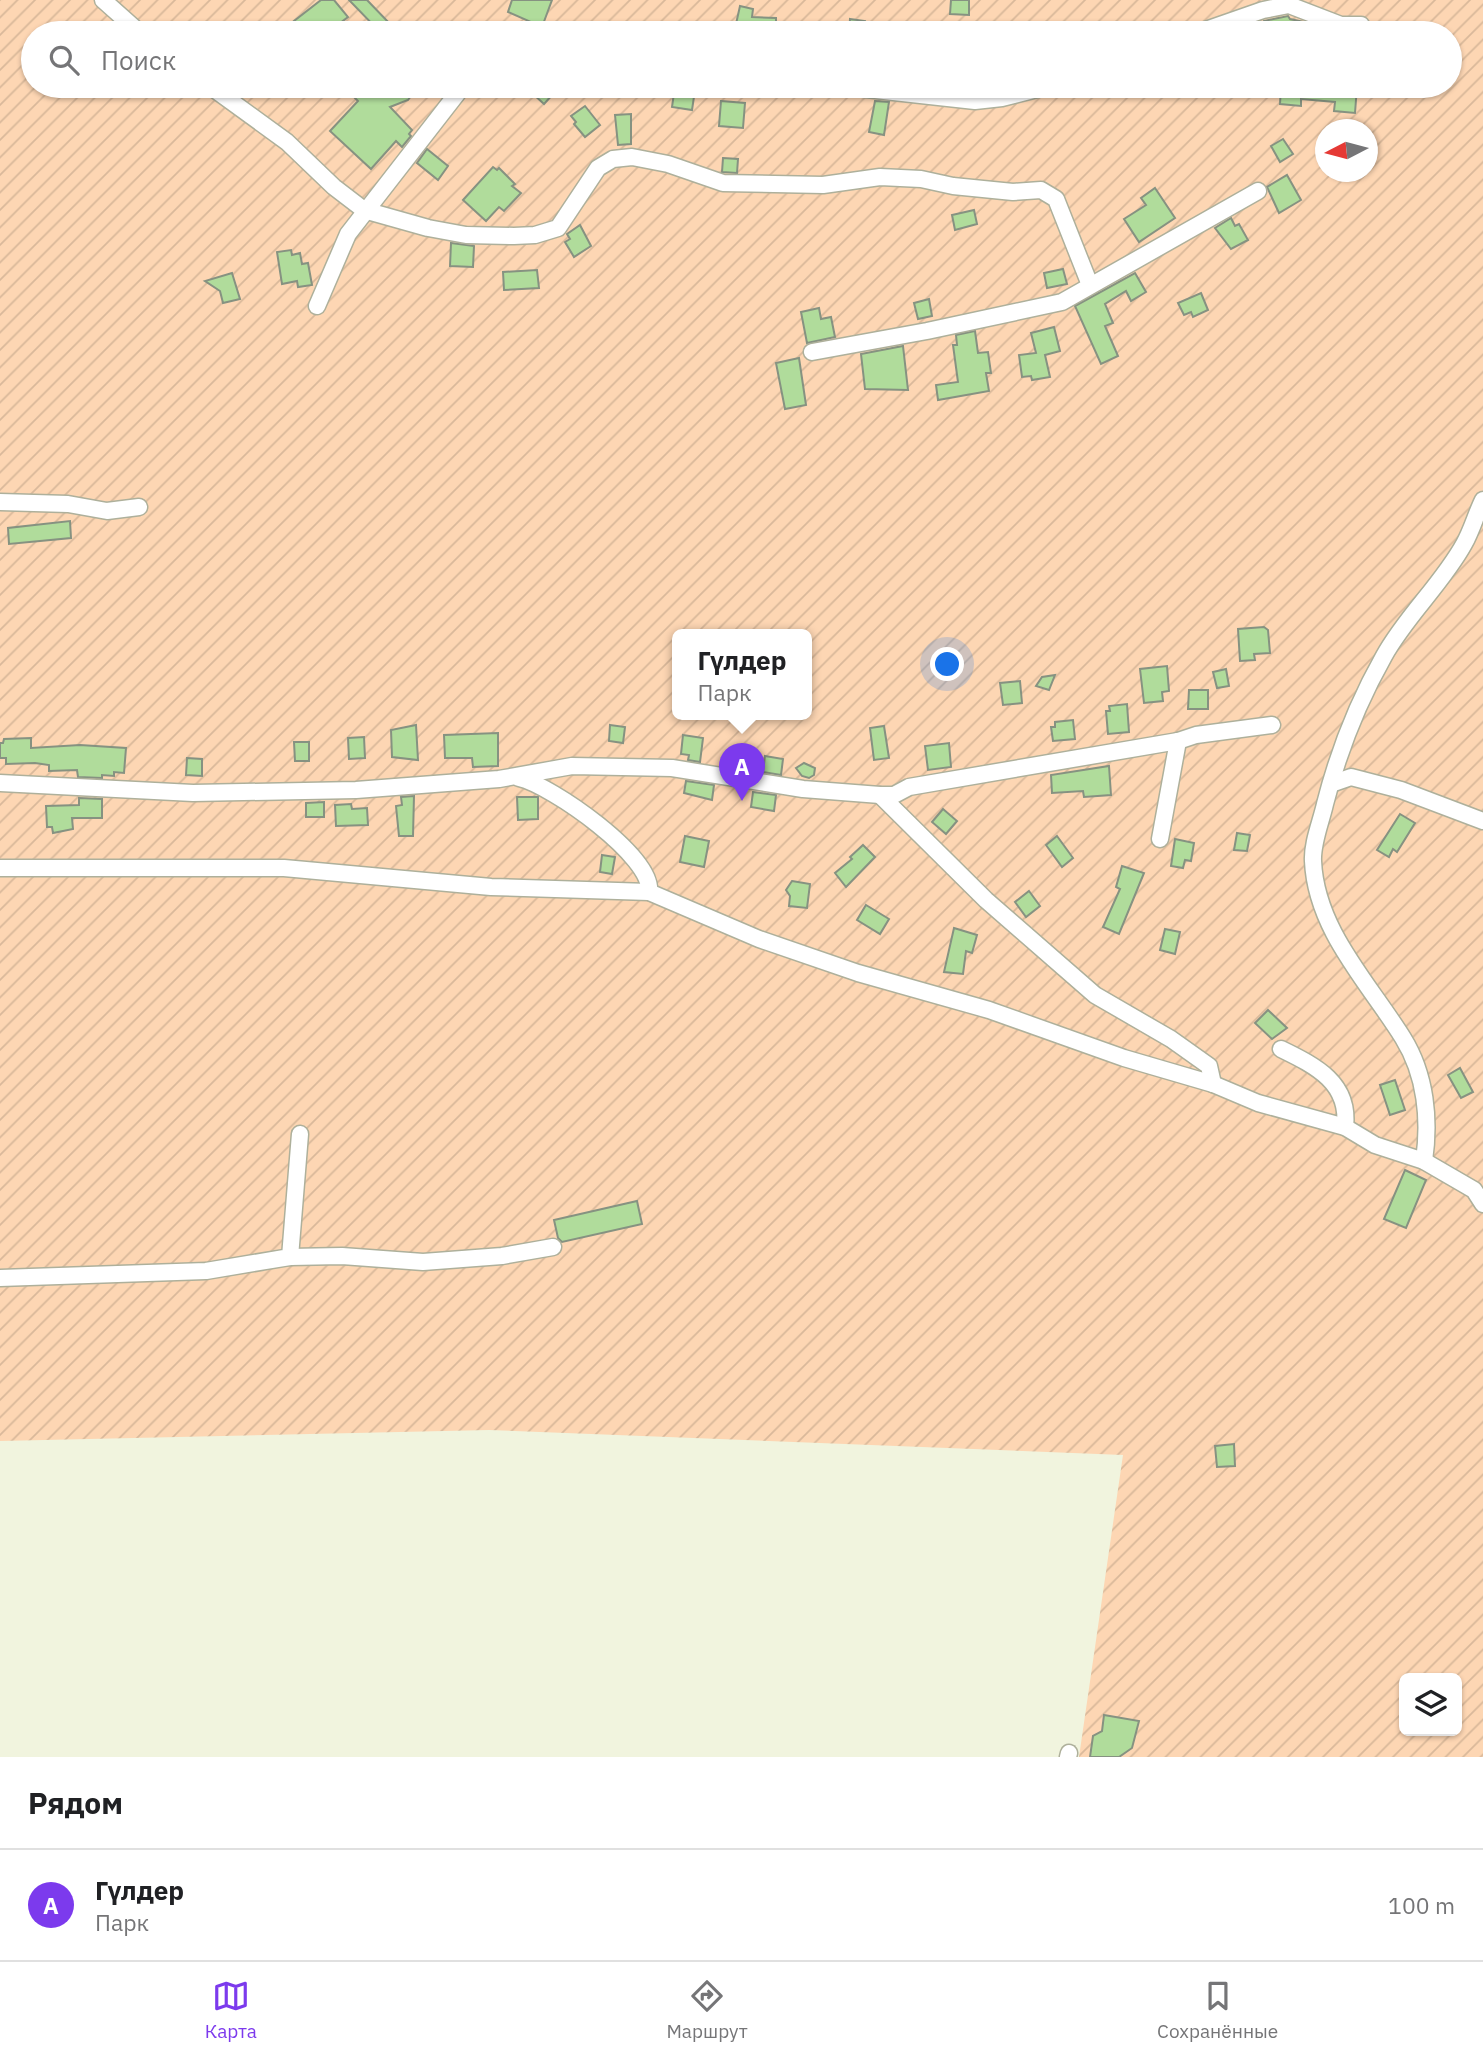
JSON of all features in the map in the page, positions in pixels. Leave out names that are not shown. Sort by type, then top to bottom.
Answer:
[{"type":"street","points":[[103,0],[127,21]]},
{"type":"street","points":[[1232,21],[1263,10],[1289,5],[1331,21]]},
{"type":"street","points":[[227,98],[287,142],[334,187],[364,210],[466,235],[535,235],[558,228],[598,168],[613,159],[632,157],[668,164],[723,183],[823,185],[880,177],[921,179],[1013,192],[1041,190],[1056,199],[1090,285]]},
{"type":"street","points":[[317,306],[348,234],[453,98]]},
{"type":"street","points":[[948,98],[975,101],[1002,98]]},
{"type":"street","points":[[812,352],[1062,302],[1258,191]]},
{"type":"street","points":[[1424,1161],[1428,1128],[1424,1091],[1405,1040],[1367,988],[1330,925],[1316,891],[1312,858],[1331,784],[1350,726],[1385,654],[1464,544],[1483,500]]},
{"type":"street","points":[[0,502],[68,504],[107,510],[139,507]]},
{"type":"street","points":[[0,783],[193,793],[356,790],[514,777],[572,766],[672,768],[803,789],[894,795],[909,787],[1272,725]]},
{"type":"street","points":[[1160,839],[1178,741]]},
{"type":"street","points":[[514,777],[540,786],[609,833],[635,861],[650,885],[649,892]]},
{"type":"street","points":[[1331,784],[1351,777],[1401,790],[1483,821]]},
{"type":"street","points":[[880,795],[1034,944],[1095,995],[1171,1039],[1209,1066],[1213,1084]]},
{"type":"street","points":[[0,868],[284,868],[491,887],[649,892],[759,939],[858,974],[989,1010],[1124,1058],[1213,1084],[1258,1103],[1345,1127],[1375,1145],[1424,1161],[1475,1190],[1483,1204]]},
{"type":"street","points":[[1281,1049],[1330,1077],[1347,1110],[1345,1127]]},
{"type":"street","points":[[290,1257],[300,1134]]},
{"type":"street","points":[[0,1278],[206,1271],[290,1257],[342,1256],[423,1262],[502,1256],[553,1247]]},
{"type":"shaded area","points":[[0,0],[1483,0],[1483,1757],[1079,1757],[1123,1455],[489,1430],[0,1441]]},
{"type":"building","points":[[321,0],[334,0],[348,17],[343,21],[294,21]]},
{"type":"building","points":[[349,0],[367,0],[387,21],[369,21]]},
{"type":"building","points":[[512,0],[552,0],[544,21],[528,21],[508,12]]},
{"type":"building","points":[[951,0],[969,0],[969,15],[950,14]]},
{"type":"building","points":[[740,6],[753,9],[752,17],[776,18],[776,21],[737,21]]},
{"type":"building","points":[[1288,16],[1299,21],[1264,21]]},
{"type":"building","points":[[355,98],[409,98],[390,107],[412,130],[409,134],[411,136],[402,147],[396,141],[371,169],[330,131],[358,101]]},
{"type":"building","points":[[537,98],[549,98],[544,104]]},
{"type":"building","points":[[673,98],[694,98],[692,110],[672,107]]},
{"type":"building","points":[[1280,98],[1356,98],[1355,113],[1334,111],[1335,102],[1301,99],[1301,106],[1280,104]]},
{"type":"building","points":[[721,101],[745,103],[743,128],[719,126]]},
{"type":"building","points":[[875,101],[889,102],[884,135],[869,132]]},
{"type":"building","points":[[585,106],[600,125],[585,137],[571,116]]},
{"type":"building","points":[[631,114],[631,144],[618,145],[615,115]]},
{"type":"building","points":[[1283,139],[1293,154],[1280,162],[1271,146]]},
{"type":"building","points":[[427,149],[448,166],[438,180],[417,163]]},
{"type":"building","points":[[723,158],[738,159],[737,173],[722,172]]},
{"type":"building","points":[[493,167],[497,170],[499,168],[515,184],[512,186],[521,193],[504,211],[499,207],[486,221],[463,200]]},
{"type":"building","points":[[1287,175],[1301,200],[1279,213],[1267,187]]},
{"type":"building","points":[[1155,188],[1175,218],[1139,242],[1124,219],[1146,205],[1141,198]]},
{"type":"building","points":[[974,210],[977,224],[955,230],[952,215]]},
{"type":"building","points":[[1231,218],[1235,226],[1239,224],[1248,240],[1231,249],[1215,228]]},
{"type":"building","points":[[580,225],[591,246],[574,257],[565,242],[570,239],[567,234]]},
{"type":"building","points":[[451,243],[474,246],[473,267],[450,266]]},
{"type":"building","points":[[291,250],[292,255],[300,253],[302,264],[308,263],[312,285],[298,287],[297,281],[282,284],[277,252]]},
{"type":"building","points":[[1063,269],[1067,284],[1047,288],[1044,273]]},
{"type":"building","points":[[537,270],[539,288],[504,290],[503,272]]},
{"type":"building","points":[[232,273],[240,299],[223,303],[220,291],[205,281]]},
{"type":"building","points":[[1135,273],[1146,292],[1131,301],[1126,291],[1105,304],[1113,323],[1105,326],[1118,356],[1101,364],[1075,306]]},
{"type":"building","points":[[1201,293],[1208,310],[1193,317],[1191,312],[1184,315],[1178,303]]},
{"type":"building","points":[[929,299],[932,316],[918,319],[914,303]]},
{"type":"building","points":[[819,308],[821,319],[831,317],[835,337],[807,343],[801,312]]},
{"type":"building","points":[[1054,327],[1060,351],[1045,355],[1050,377],[1032,380],[1031,376],[1022,377],[1019,355],[1036,353],[1031,333]]},
{"type":"building","points":[[975,331],[978,353],[988,352],[991,373],[986,373],[989,391],[938,400],[936,385],[958,382],[953,345],[957,345],[956,335]]},
{"type":"building","points":[[903,346],[908,390],[865,389],[861,354]]},
{"type":"building","points":[[799,358],[806,405],[785,409],[776,363]]},
{"type":"building","points":[[70,521],[71,538],[9,544],[8,528]]},
{"type":"building","points":[[1264,627],[1268,630],[1270,653],[1254,654],[1255,660],[1240,661],[1238,629]]},
{"type":"building","points":[[1167,666],[1169,691],[1162,692],[1163,701],[1144,703],[1140,669]]},
{"type":"building","points":[[1226,669],[1229,686],[1217,688],[1213,672]]},
{"type":"building","points":[[1055,675],[1049,690],[1036,686],[1042,677]]},
{"type":"building","points":[[1020,681],[1022,703],[1003,705],[1000,683]]},
{"type":"building","points":[[1189,690],[1208,690],[1208,709],[1188,709]]},
{"type":"building","points":[[1127,704],[1129,732],[1108,734],[1106,711],[1110,711],[1109,706]]},
{"type":"building","points":[[1073,720],[1075,739],[1053,741],[1051,727],[1055,727],[1055,722]]},
{"type":"building","points":[[416,725],[418,760],[392,757],[391,730]]},
{"type":"building","points":[[610,725],[625,727],[623,743],[609,741]]},
{"type":"building","points":[[884,726],[889,758],[874,760],[870,728]]},
{"type":"building","points":[[498,733],[498,766],[473,767],[472,758],[445,758],[444,735]]},
{"type":"building","points":[[683,735],[703,738],[700,762],[688,760],[689,755],[681,754]]},
{"type":"building","points":[[364,737],[365,758],[349,759],[348,738]]},
{"type":"building","points":[[31,738],[31,748],[80,745],[126,748],[124,773],[114,772],[114,776],[102,775],[102,778],[78,777],[77,770],[49,771],[49,765],[6,764],[6,758],[0,758],[0,743],[3,743],[4,739]]},
{"type":"building","points":[[294,742],[309,742],[309,761],[295,761]]},
{"type":"building","points":[[949,743],[951,767],[928,770],[925,746]]},
{"type":"building","points":[[765,756],[783,759],[781,775],[763,772]]},
{"type":"building","points":[[187,758],[202,759],[202,776],[186,775]]},
{"type":"building","points":[[804,763],[815,768],[814,775],[809,778],[802,776],[796,768]]},
{"type":"building","points":[[1109,766],[1111,795],[1084,797],[1083,791],[1052,793],[1051,775]]},
{"type":"building","points":[[686,781],[714,785],[712,800],[684,793]]},
{"type":"building","points":[[753,792],[776,795],[774,811],[751,807]]},
{"type":"building","points":[[414,796],[413,836],[399,836],[396,806],[402,805],[401,797]]},
{"type":"building","points":[[517,797],[538,797],[538,819],[518,820]]},
{"type":"building","points":[[79,798],[102,799],[102,818],[72,818],[73,829],[53,833],[52,827],[47,827],[46,806],[79,805]]},
{"type":"building","points":[[324,802],[324,817],[306,817],[306,803]]},
{"type":"building","points":[[351,804],[352,809],[367,808],[368,825],[336,826],[335,805]]},
{"type":"building","points":[[943,809],[957,821],[946,834],[932,822]]},
{"type":"building","points":[[1400,814],[1415,823],[1397,852],[1393,849],[1389,857],[1377,850]]},
{"type":"building","points":[[1237,833],[1250,835],[1247,851],[1234,850]]},
{"type":"building","points":[[685,836],[709,841],[704,867],[680,862]]},
{"type":"building","points":[[1057,836],[1073,858],[1062,867],[1046,845]]},
{"type":"building","points":[[1175,839],[1194,843],[1191,861],[1185,860],[1183,868],[1171,866]]},
{"type":"building","points":[[863,845],[875,857],[846,887],[835,873],[852,859],[850,857]]},
{"type":"building","points":[[602,855],[615,857],[612,874],[600,872]]},
{"type":"building","points":[[1122,866],[1144,873],[1119,934],[1103,927],[1120,889],[1116,887]]},
{"type":"building","points":[[792,881],[810,884],[807,908],[789,906],[790,896],[786,890]]},
{"type":"building","points":[[1029,891],[1040,906],[1026,917],[1015,902]]},
{"type":"building","points":[[866,905],[889,919],[880,934],[857,920]]},
{"type":"building","points":[[954,928],[977,935],[972,953],[966,951],[963,974],[944,972]]},
{"type":"building","points":[[1165,929],[1180,932],[1175,954],[1160,950]]},
{"type":"building","points":[[1268,1010],[1287,1028],[1272,1039],[1255,1023]]},
{"type":"building","points":[[1460,1068],[1473,1092],[1461,1098],[1448,1075]]},
{"type":"building","points":[[1395,1080],[1405,1110],[1390,1115],[1380,1085]]},
{"type":"building","points":[[1405,1170],[1426,1180],[1406,1228],[1384,1219]]},
{"type":"building","points":[[637,1201],[642,1224],[562,1242],[558,1238],[554,1220]]},
{"type":"building","points":[[1234,1444],[1235,1466],[1217,1467],[1215,1446]]},
{"type":"building","points":[[1104,1715],[1139,1721],[1132,1748],[1119,1757],[1090,1757],[1093,1736],[1102,1731]]},
{"type":"place","name":"Гүлдер","points":[[742,801]]}]
